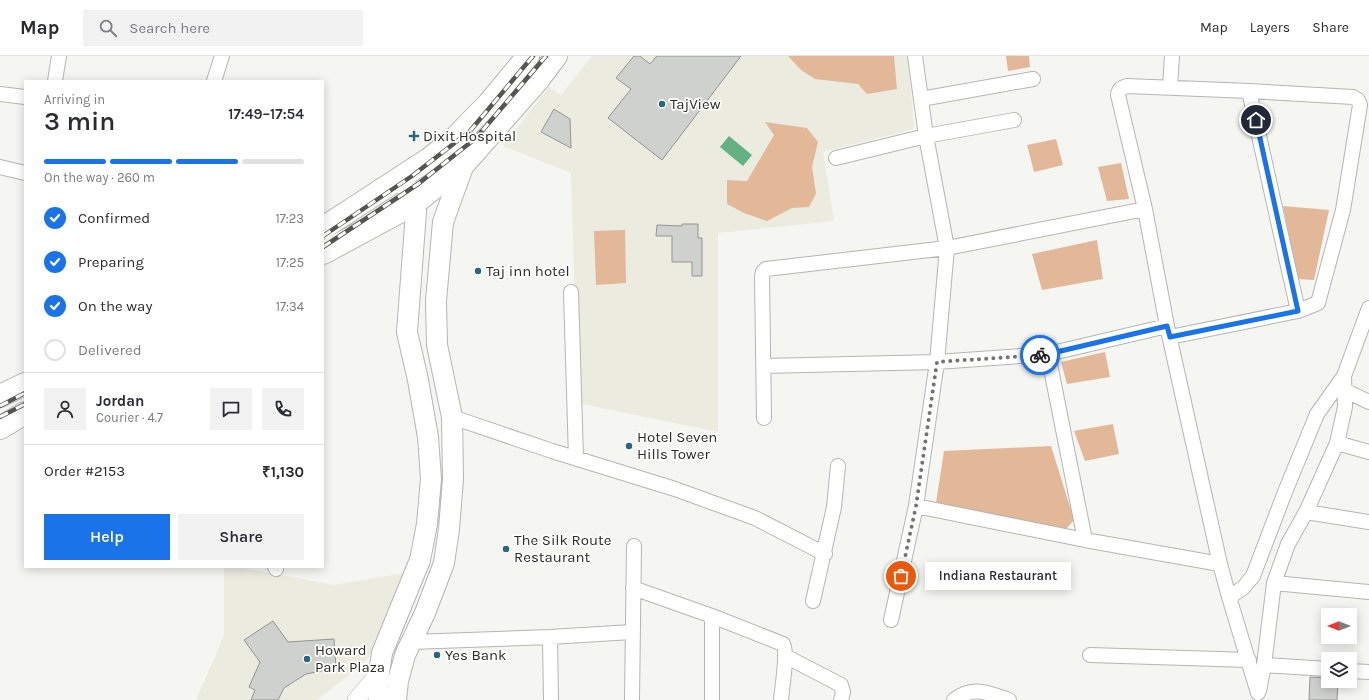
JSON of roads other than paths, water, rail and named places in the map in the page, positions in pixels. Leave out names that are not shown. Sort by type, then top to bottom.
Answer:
[{"type":"main road","points":[[324,227],[429,159],[453,140],[489,103],[528,56]]},
{"type":"main road","points":[[324,253],[414,204],[464,164],[538,80],[556,56]]},
{"type":"main road","points":[[396,700],[398,681],[405,655],[425,613],[444,563],[449,529],[453,479],[452,417],[437,345],[436,301],[443,222],[464,164],[453,140]]},
{"type":"main road","points":[[379,700],[377,688],[382,653],[420,560],[427,524],[431,479],[428,437],[418,380],[407,332],[416,212],[402,176]]},
{"type":"main road","points":[[0,396],[24,384]]},
{"type":"main road","points":[[0,428],[24,414]]},
{"type":"street","points":[[55,80],[60,56]]},
{"type":"street","points":[[214,80],[222,56]]},
{"type":"street","points":[[891,620],[916,506],[937,362],[947,248],[926,136],[915,56]]},
{"type":"street","points":[[1170,88],[1172,56]]},
{"type":"street","points":[[921,99],[1033,79]]},
{"type":"street","points":[[763,366],[937,362],[1048,354],[1168,331],[1298,311],[1316,305],[1320,301],[1343,210],[1360,105],[1358,100],[1353,97],[1249,91],[1127,86],[1118,90],[1145,209],[1168,331],[1220,564],[1249,660],[1258,697]]},
{"type":"street","points":[[1249,91],[1298,311]]},
{"type":"street","points":[[0,94],[24,97]]},
{"type":"street","points":[[836,158],[926,136],[1014,120]]},
{"type":"street","points":[[0,167],[24,173]]},
{"type":"street","points":[[764,418],[762,276],[766,269],[947,248],[1145,209]]},
{"type":"street","points":[[571,292],[576,458]]},
{"type":"street","points":[[1229,597],[1243,588],[1253,576],[1285,492],[1318,414],[1344,376],[1369,308]]},
{"type":"street","points":[[1048,354],[1086,540]]},
{"type":"street","points":[[1258,697],[1264,665],[1274,583],[1288,544],[1306,512],[1337,443],[1345,407],[1344,376]]},
{"type":"street","points":[[1344,390],[1369,402]]},
{"type":"street","points":[[452,417],[675,489],[755,518],[824,554]]},
{"type":"street","points":[[1337,443],[1369,452]]},
{"type":"street","points":[[814,600],[834,507],[838,466]]},
{"type":"street","points":[[916,506],[1086,540],[1220,564]]},
{"type":"street","points":[[1306,512],[1369,522]]},
{"type":"street","points":[[632,700],[634,546]]},
{"type":"street","points":[[1274,583],[1369,592]]},
{"type":"street","points":[[634,588],[781,642],[785,647],[781,700]]},
{"type":"street","points":[[712,616],[712,700]]},
{"type":"street","points":[[411,642],[550,637],[632,632]]},
{"type":"street","points":[[550,637],[551,700]]},
{"type":"street","points":[[1090,655],[1249,660]]},
{"type":"street","points":[[785,656],[841,685],[843,692],[841,700]]},
{"type":"street","points":[[1264,665],[1321,669]]},
{"type":"street","points":[[1357,671],[1369,672]]},
{"type":"street","points":[[356,700],[379,673]]},
{"type":"street","points":[[954,700],[960,695],[970,691],[981,691],[1009,700]]},
{"type":"railway","points":[[324,235],[412,176],[470,131],[533,56]]},
{"type":"railway","points":[[324,246],[418,184],[476,138],[546,56]]},
{"type":"railway","points":[[0,406],[24,394]]},
{"type":"railway","points":[[0,417],[24,405]]},
{"type":"place","name":"TajView","points":[[662,104]]},
{"type":"place","name":"Dixit Hospital","points":[[414,136]]},
{"type":"place","name":"Taj inn hotel","points":[[478,271]]},
{"type":"place","name":"Hotel Seven Hills Tower","points":[[629,446]]},
{"type":"place","name":"The Silk Route Restaurant","points":[[506,549]]},
{"type":"place","name":"Indiana Restaurant","points":[[901,576]]},
{"type":"place","name":"Yes Bank","points":[[437,655]]},
{"type":"place","name":"Howard Park Plaza","points":[[307,659]]}]
